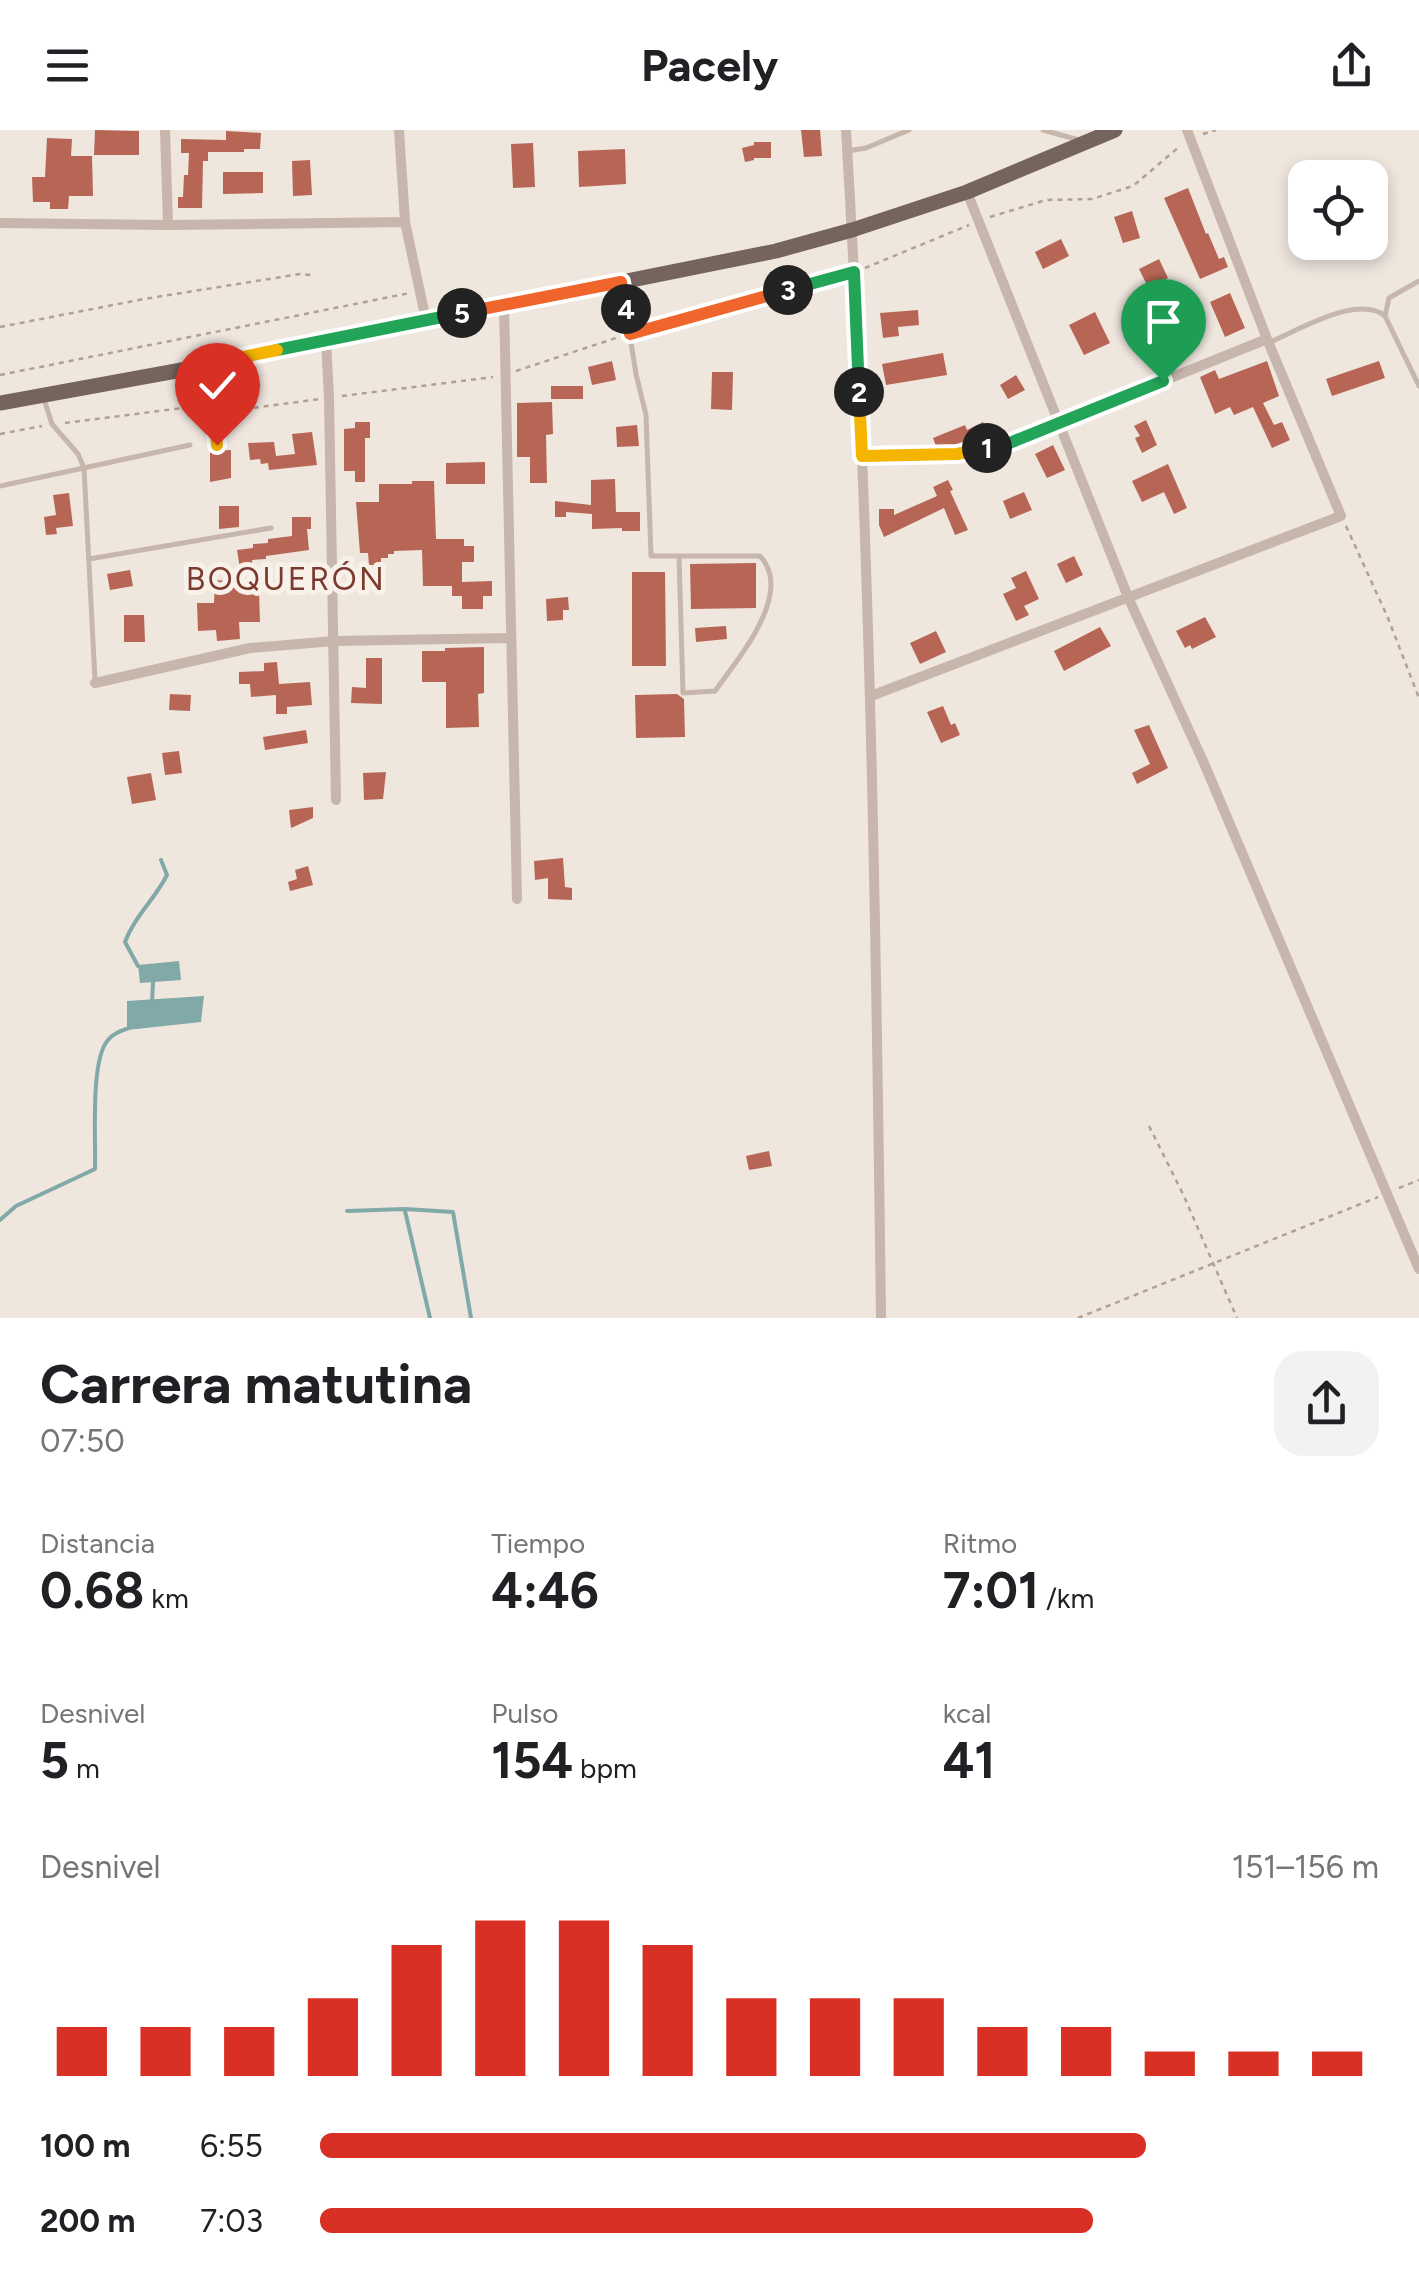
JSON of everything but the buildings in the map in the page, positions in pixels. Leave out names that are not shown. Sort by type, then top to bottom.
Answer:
[{"type":"main road","points":[[0,403],[776,251],[967,192],[1115,130]]},
{"type":"street","points":[[165,130],[168,226]]},
{"type":"street","points":[[399,130],[405,222],[426,320]]},
{"type":"street","points":[[846,130],[871,696],[882,1318]]},
{"type":"street","points":[[871,696],[1341,516],[1188,134]]},
{"type":"street","points":[[967,192],[1128,597],[1203,761],[1419,1268]]},
{"type":"street","points":[[0,224],[405,222]]},
{"type":"street","points":[[504,305],[517,899]]},
{"type":"street","points":[[326,340],[336,800]]},
{"type":"street","points":[[862,456],[957,454],[1007,444],[1268,341]]},
{"type":"street","points":[[96,683],[250,648],[334,641],[511,638]]},
{"type":"lane","points":[[847,151],[866,148],[909,130]]},
{"type":"lane","points":[[1043,130],[1086,142]]},
{"type":"lane","points":[[1385,316],[1389,298],[1419,281]]},
{"type":"lane","points":[[621,282],[646,415],[651,556],[679,556],[760,556],[768,564],[772,589],[755,635],[714,691],[683,694],[679,556]]},
{"type":"lane","points":[[1268,341],[1344,311],[1364,307],[1378,310],[1385,316],[1419,386]]},
{"type":"lane","points":[[209,364],[217,445]]},
{"type":"lane","points":[[42,394],[52,424],[78,454],[84,468],[96,683]]},
{"type":"lane","points":[[0,486],[190,445]]},
{"type":"lane","points":[[89,559],[270,528]]},
{"type":"path","points":[[630,334],[854,272],[979,221],[1046,200],[1092,199],[1132,186],[1188,134],[1216,130]]},
{"type":"path","points":[[0,327],[144,299],[312,275]]},
{"type":"path","points":[[0,375],[420,291]]},
{"type":"path","points":[[1341,516],[1388,618],[1419,698]]},
{"type":"path","points":[[1149,1126],[1236,1318]]},
{"type":"path","points":[[1078,1318],[1419,1180]]},
{"type":"water","points":[[179,961],[181,980],[140,983],[138,965]]},
{"type":"water","points":[[204,996],[201,1022],[127,1030],[127,1001]]},
{"type":"waterway","points":[[138,966],[125,942],[167,875],[161,860]]},
{"type":"waterway","points":[[151,980],[152,1004]]},
{"type":"waterway","points":[[0,1220],[16,1206],[95,1169],[95,1101],[102,1050],[115,1034],[129,1028]]},
{"type":"waterway","points":[[347,1211],[453,1212],[471,1318]]},
{"type":"waterway","points":[[405,1211],[430,1318]]},
{"type":"district","name":"BOQUERÓN","points":[[286,579]]},
{"type":"route","points":[[217,445],[209,364],[621,282],[630,334],[854,272],[862,456],[957,454],[1007,444],[1163,381]]}]
